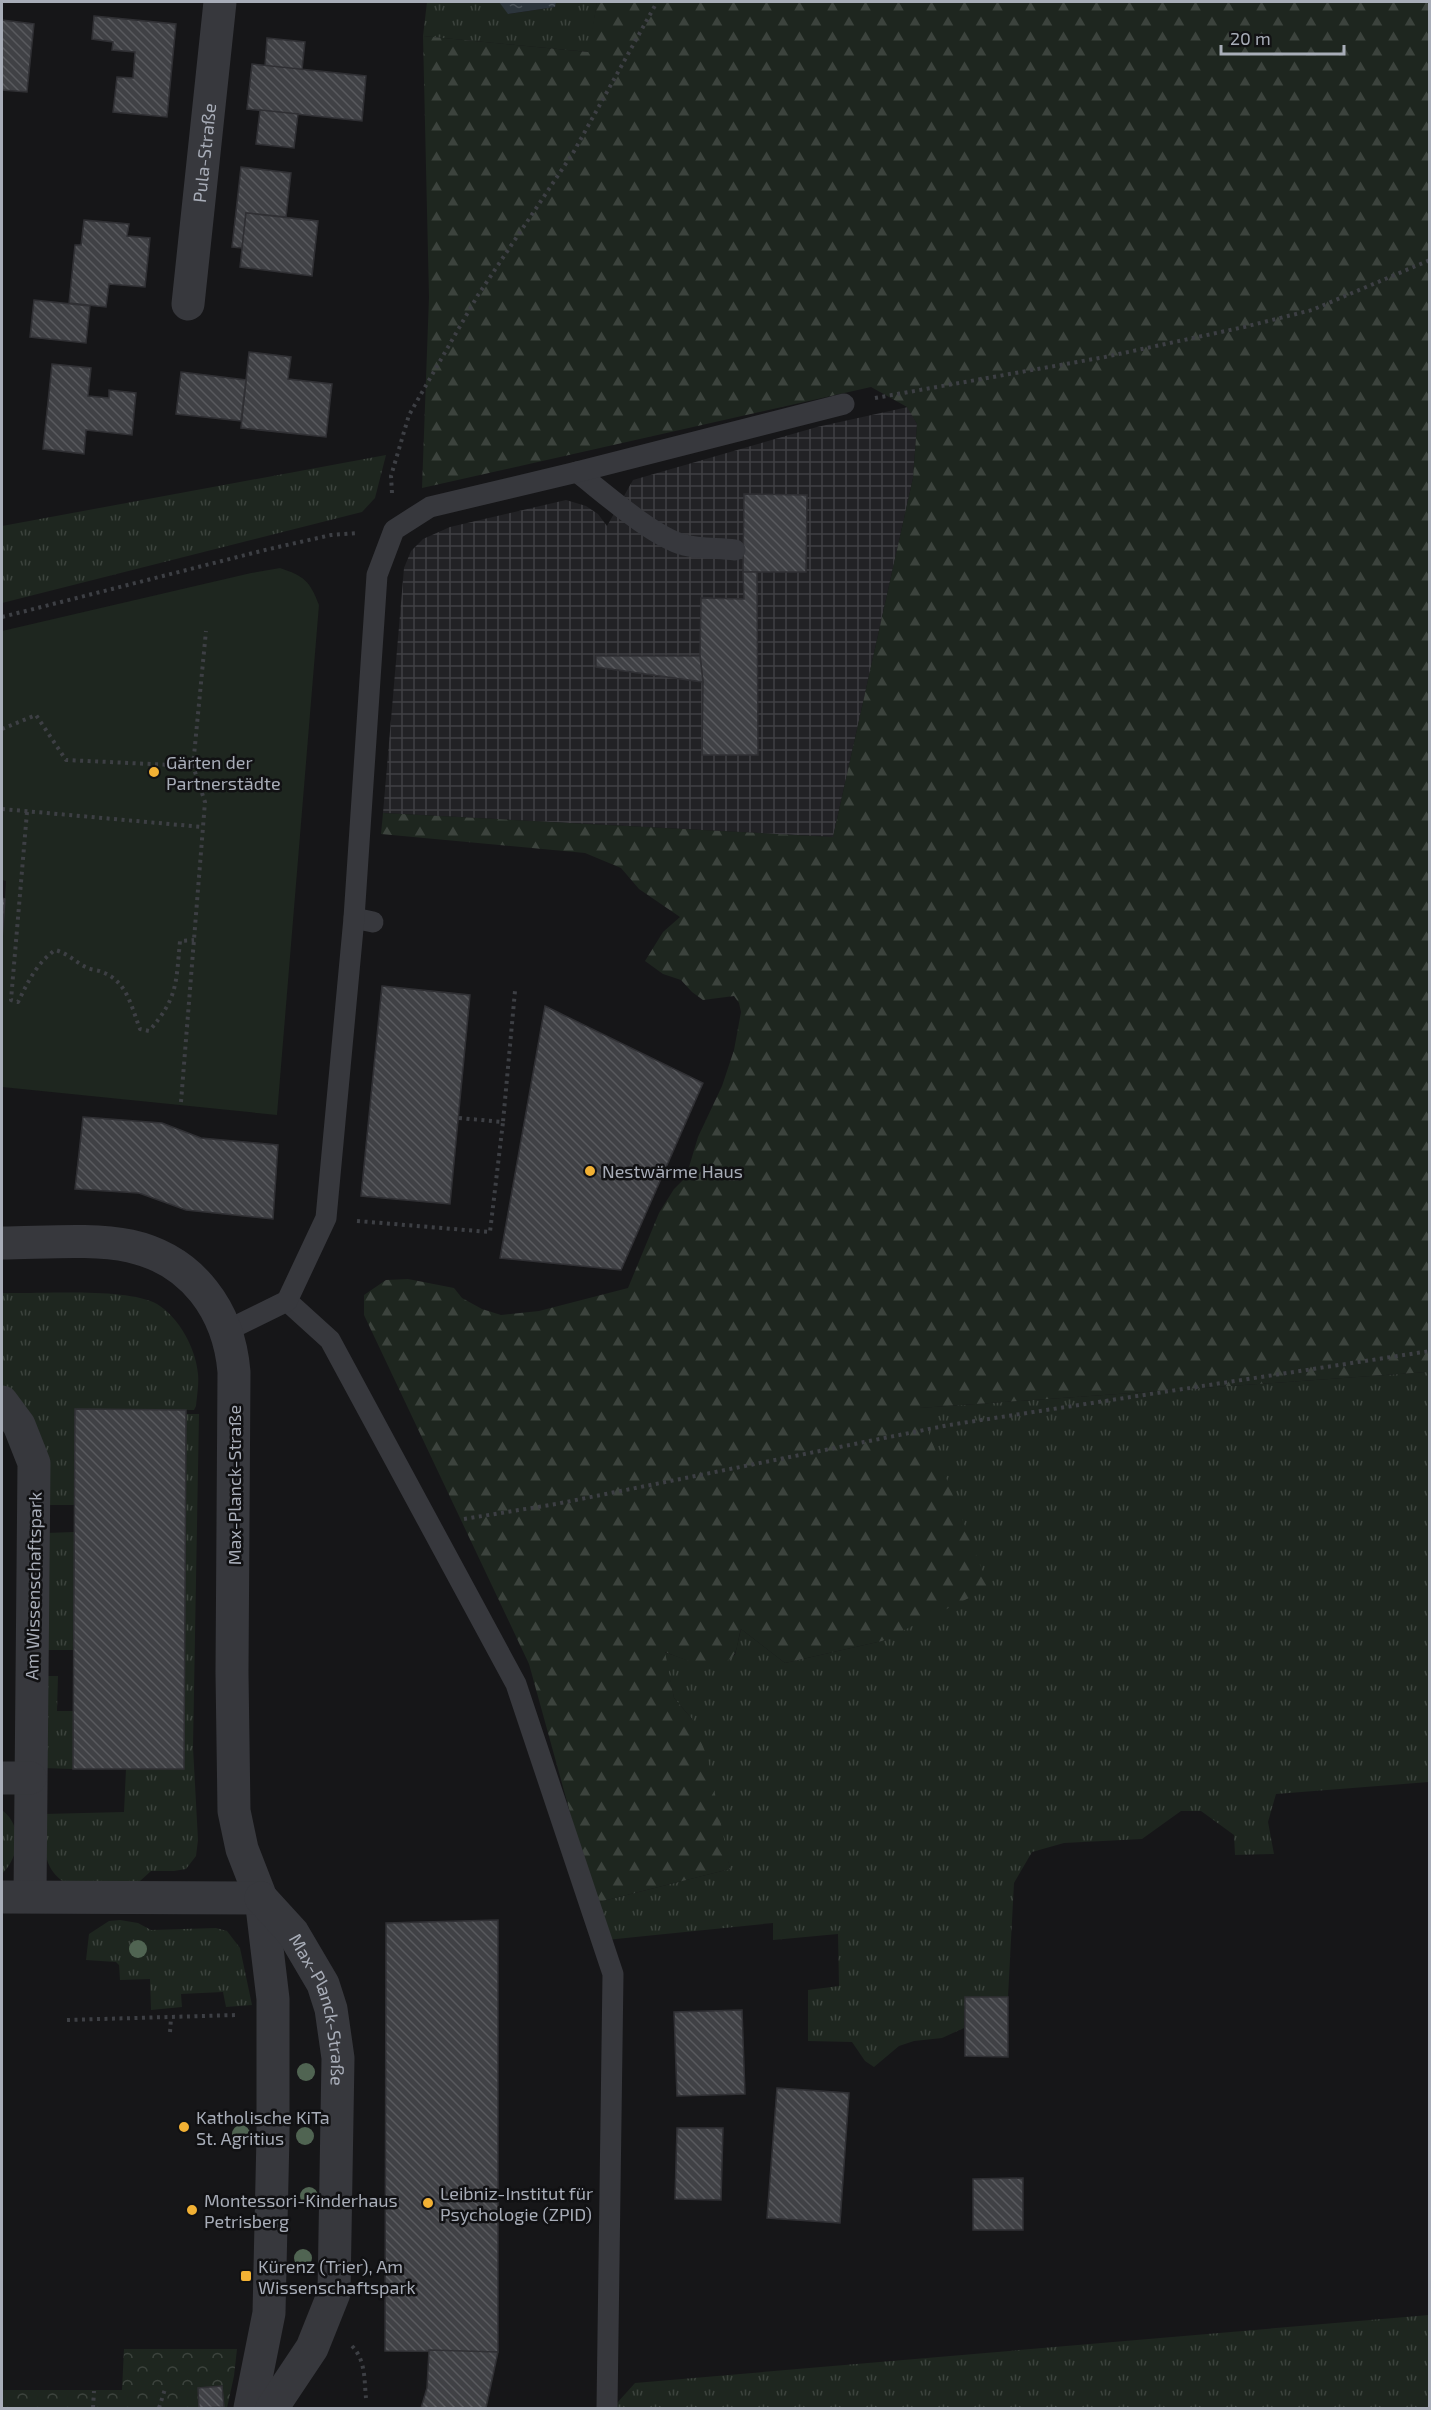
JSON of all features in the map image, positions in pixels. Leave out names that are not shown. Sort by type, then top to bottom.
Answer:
[{"type":"street","name":"Pula-Straße","points":[[188,304],[220,2]]},
{"type":"street","name":"Max-Planck-Straße","points":[[2,1243],[91,1243],[129,1246],[148,1252],[169,1262],[198,1284],[212,1301],[232,1347],[234,1372],[232,1661],[234,1811],[242,1849],[261,1898],[273,1999],[269,2313],[250,2409]]},
{"type":"street","name":"Am Wissenschaftspark","points":[[2,1402],[19,1425],[34,1463],[16,1778],[16,1896],[261,1898]]},
{"type":"street","name":"Max-Planck-Straße","points":[[261,1898],[300,1943],[323,1984],[333,2018],[338,2058],[334,2293],[312,2348],[272,2409]]},
{"type":"lane","points":[[226,1331],[287,1301],[326,1218],[363,920],[377,575],[394,530],[430,507],[844,404]]},
{"type":"lane","points":[[577,472],[668,539],[684,545],[735,550]]},
{"type":"lane","points":[[287,1301],[330,1340],[516,1684],[613,1974],[607,2409]]},
{"type":"path","points":[[2,617],[331,535],[394,530],[391,476],[409,415],[478,296],[573,153],[657,2]]},
{"type":"path","points":[[844,404],[1105,357],[1244,327],[1312,310],[1430,260]]},
{"type":"path","points":[[181,1102],[205,802],[193,766],[206,631]]},
{"type":"path","points":[[2,729],[36,715],[66,760],[193,766]]},
{"type":"path","points":[[2,809],[203,826]]},
{"type":"path","points":[[27,812],[11,1000],[18,1002],[31,976],[44,958],[55,950],[89,969],[102,972],[117,980],[126,991],[140,1029],[149,1031],[165,1012],[176,990],[180,941],[194,940]]},
{"type":"path","points":[[326,1218],[490,1232],[515,992]]},
{"type":"path","points":[[459,1119],[503,1122]]},
{"type":"path","points":[[431,1524],[556,1504],[949,1425],[1430,1351]]},
{"type":"path","points":[[67,2020],[171,2019],[244,2014]]},
{"type":"path","points":[[170,2032],[171,2019]]},
{"type":"path","points":[[348,2343],[358,2353],[363,2364],[366,2398]]},
{"type":"path","points":[[159,2409],[165,2389]]},
{"type":"path","points":[[93,2409],[94,2391]]},
{"type":"shaded area","points":[[908,407],[917,424],[913,478],[833,837],[383,813],[404,568],[411,551],[423,539],[450,527],[566,500],[586,506],[598,514],[607,526],[633,480],[817,427]]},
{"type":"green space","points":[[427,2],[499,2],[509,14],[555,7],[556,2],[597,2],[589,52],[423,36]]},
{"type":"green space","points":[[597,2],[1429,2],[1429,1377],[1427,1372],[919,1408],[989,1588],[882,1641],[785,1663],[741,1629],[735,1653],[726,1662],[700,1664],[665,1652],[674,1698],[692,1719],[708,1759],[730,1869],[595,1903],[529,1664],[364,1315],[364,1295],[386,1280],[408,1279],[454,1288],[462,1298],[482,1309],[501,1315],[539,1311],[628,1288],[659,1213],[674,1189],[686,1177],[698,1137],[722,1086],[734,1050],[741,1012],[734,996],[703,1000],[681,980],[663,974],[645,961],[663,932],[680,917],[639,889],[621,868],[585,853],[381,834],[383,813],[833,837],[913,478],[917,424],[907,407],[871,387],[422,488],[429,297],[423,36],[588,52]]},
{"type":"green space","points":[[386,455],[375,498],[362,512],[2,603],[2,526]]},
{"type":"green space","name":"Gärten der Partnerstädte","points":[[280,568],[301,577],[309,585],[319,605],[277,1115],[2,1087],[2,940],[6,881],[2,880],[2,631]]},
{"type":"green space","points":[[2,1293],[105,1293],[126,1295],[157,1304],[179,1325],[194,1354],[197,1364],[198,1390],[194,1410],[75,1409],[75,1505],[45,1505],[8,1391],[2,1385]]},
{"type":"green space","points":[[1427,1372],[1430,1377],[1429,1782],[1276,1794],[1268,1822],[1274,1854],[1235,1855],[1234,1835],[1201,1811],[1181,1811],[1142,1839],[1064,1843],[1032,1852],[1014,1883],[1008,1997],[965,1997],[964,2028],[942,2038],[914,2041],[899,2046],[874,2067],[865,2061],[852,2042],[808,2041],[808,1990],[839,1986],[838,1934],[773,1940],[773,1923],[606,1940],[595,1903],[730,1869],[692,1719],[674,1698],[664,1652],[707,1664],[735,1655],[741,1629],[785,1663],[882,1641],[919,1408]]},
{"type":"green space","points":[[186,1414],[199,1414],[193,1747],[198,1840],[196,1856],[186,1869],[151,1871],[139,1882],[64,1882],[56,1876],[47,1860],[44,1842],[44,1814],[124,1812],[126,1769],[184,1768]]},
{"type":"green space","points":[[74,1532],[74,1650],[44,1650],[46,1533]]},
{"type":"green space","points":[[44,1676],[58,1676],[57,1711],[74,1711],[73,1769],[42,1768]]},
{"type":"green space","points":[[2,1810],[13,1824],[17,1841],[13,1859],[2,1874]]},
{"type":"green space","points":[[109,1921],[138,1923],[151,1930],[216,1928],[227,1931],[240,1948],[252,2005],[226,2007],[223,1992],[181,1994],[182,2007],[151,2010],[150,1979],[120,1980],[119,1965],[116,1962],[86,1960],[89,1934]]},
{"type":"green space","points":[[1429,2315],[1429,2408],[617,2408],[617,2403],[635,2383]]},
{"type":"green space","points":[[124,2349],[237,2349],[227,2408],[2,2408],[2,2390],[122,2390]]},
{"type":"water","points":[[499,2],[556,2],[555,7],[508,14]]},
{"type":"building","points":[[94,16],[176,24],[167,117],[113,112],[117,77],[133,78],[135,52],[112,50],[113,42],[92,39]]},
{"type":"building","points":[[2,20],[34,24],[27,92],[2,90]]},
{"type":"building","points":[[267,38],[305,42],[302,70],[265,66]]},
{"type":"building","points":[[252,64],[366,76],[362,121],[247,109]]},
{"type":"building","points":[[260,110],[298,114],[294,148],[256,144]]},
{"type":"building","points":[[241,167],[291,173],[286,217],[246,213],[242,248],[232,247]]},
{"type":"building","points":[[246,213],[318,221],[312,276],[240,267]]},
{"type":"building","points":[[84,220],[129,224],[127,236],[150,238],[145,287],[109,284],[106,307],[69,303],[75,245],[81,245]]},
{"type":"building","points":[[34,300],[90,306],[86,343],[30,337]]},
{"type":"building","points":[[249,352],[291,357],[288,379],[332,384],[326,437],[241,428]]},
{"type":"building","points":[[52,364],[91,368],[88,396],[109,398],[109,390],[136,393],[132,435],[86,430],[84,454],[43,449]]},
{"type":"building","points":[[181,372],[246,380],[241,421],[176,414]]},
{"type":"building","points":[[744,494],[807,495],[806,572],[743,572]]},
{"type":"building","points":[[743,572],[757,572],[758,755],[702,755],[701,598],[744,599]]},
{"type":"building","points":[[596,656],[700,656],[703,682],[596,667]]},
{"type":"building","points":[[2,898],[5,899],[2,940]]},
{"type":"building","points":[[382,986],[470,995],[450,1204],[361,1196]]},
{"type":"building","name":"Nestwärme Haus","points":[[545,1006],[703,1083],[621,1270],[500,1258]]},
{"type":"building","points":[[83,1117],[162,1123],[201,1138],[278,1145],[273,1219],[186,1210],[139,1193],[75,1189]]},
{"type":"building","points":[[75,1409],[186,1410],[184,1769],[73,1769]]},
{"type":"building","points":[[498,1920],[498,2352],[385,2351],[386,1923]]},
{"type":"building","points":[[965,1997],[1008,1997],[1008,2057],[965,2056]]},
{"type":"building","points":[[742,2010],[745,2094],[677,2096],[674,2012]]},
{"type":"building","points":[[777,2088],[849,2093],[840,2223],[767,2218]]},
{"type":"building","points":[[677,2128],[723,2128],[721,2200],[675,2199]]},
{"type":"building","points":[[1023,2178],[1023,2230],[973,2230],[973,2179]]},
{"type":"building","points":[[429,2350],[498,2352],[486,2408],[421,2408],[427,2388]]},
{"type":"building","points":[[222,2386],[224,2407],[199,2408],[198,2388]]},
{"type":"place","name":"Gärten der Partnerstädte","points":[[154,772]]},
{"type":"place","name":"Nestwärme Haus","points":[[590,1171]]},
{"type":"place","name":"Katholische KiTa St. Agritius","points":[[184,2127]]},
{"type":"place","name":"Leibniz-Institut für Psychologie (ZPID)","points":[[428,2203]]},
{"type":"place","name":"Montessori-Kinderhaus Petrisberg","points":[[192,2210]]},
{"type":"place","name":"Kürenz (Trier), Am Wissenschaftspark","points":[[246,2276]]}]
